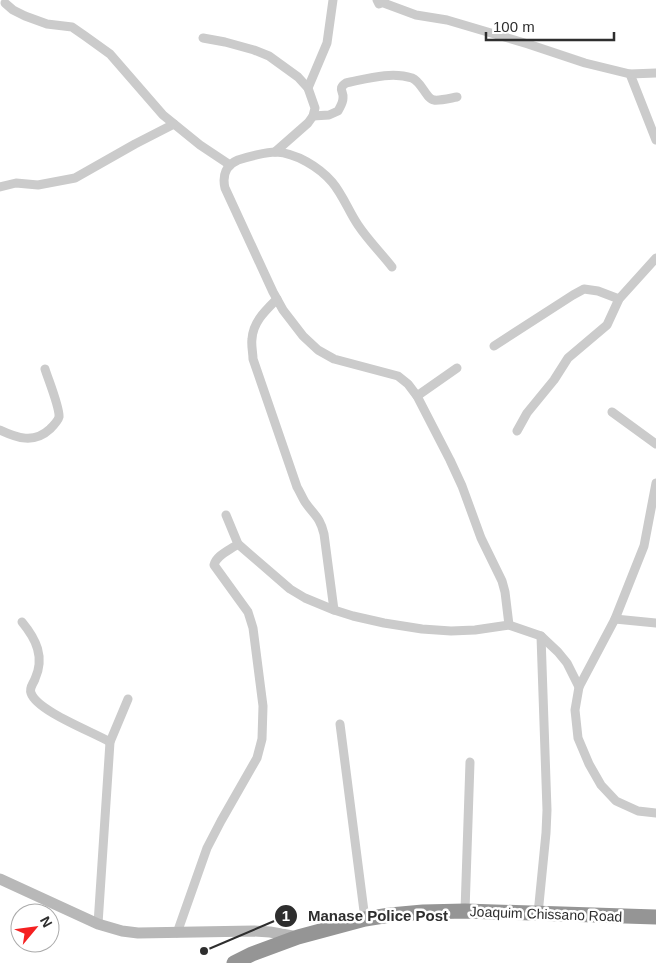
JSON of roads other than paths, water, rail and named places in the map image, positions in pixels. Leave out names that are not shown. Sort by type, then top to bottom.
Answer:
[{"type":"highway","name":"Joaquim Chissano Road","points":[[234,963],[252,954],[298,937],[390,914],[465,911],[656,917]]},
{"type":"street","points":[[308,88],[327,43],[333,0]]},
{"type":"street","points":[[377,0],[379,4],[381,2],[416,15],[447,20],[585,63],[630,74],[656,73]]},
{"type":"street","points":[[5,3],[13,10],[26,16],[47,24],[72,28],[85,36],[110,54],[163,115],[200,145],[230,165]]},
{"type":"street","points":[[203,38],[225,42],[269,56],[298,77],[308,88],[314,108],[313,116],[308,123],[275,152]]},
{"type":"street","points":[[630,74],[656,140]]},
{"type":"street","points":[[313,116],[329,115],[338,111],[343,98],[342,85],[379,77],[412,78],[417,81],[429,98],[434,100],[457,97]]},
{"type":"street","points":[[0,188],[16,183],[38,185],[75,178],[174,124]]},
{"type":"street","points":[[392,267],[364,234],[333,183],[321,172],[304,161],[289,154],[275,152],[239,160],[230,165],[224,174],[224,188],[277,300],[303,336],[318,350],[334,359],[398,376],[408,384],[416,396],[462,486],[481,538],[502,581],[509,625]]},
{"type":"street","points":[[517,431],[527,413],[554,380],[568,358],[607,326],[619,299],[656,258]]},
{"type":"street","points":[[494,346],[584,289],[598,290],[619,299]]},
{"type":"street","points":[[277,300],[256,323],[252,339],[253,359],[297,487],[321,524],[334,610]]},
{"type":"street","points":[[416,396],[458,368]]},
{"type":"street","points":[[0,430],[12,436],[25,439],[36,438],[45,434],[54,426],[59,417],[58,407],[44,369]]},
{"type":"street","points":[[612,412],[656,444]]},
{"type":"street","points":[[656,483],[644,546],[615,620],[580,687],[575,710],[578,738],[589,764],[601,785],[616,801],[638,811],[656,813]]},
{"type":"street","points":[[226,515],[238,544],[290,589],[305,598],[334,610],[384,623],[441,630],[475,630],[509,625],[541,636],[563,658],[580,687]]},
{"type":"street","points":[[177,933],[207,848],[257,758],[262,739],[263,706],[253,628],[248,612],[214,565],[214,561],[238,544]]},
{"type":"street","points":[[615,620],[656,623]]},
{"type":"street","points":[[22,622],[32,635],[39,655],[38,673],[30,688],[30,693],[34,699],[60,717],[110,742]]},
{"type":"street","points":[[538,914],[547,810],[541,636]]},
{"type":"street","points":[[98,924],[110,742],[128,699]]},
{"type":"street","points":[[340,724],[365,919]]},
{"type":"street","points":[[465,911],[470,762]]},
{"type":"street","points":[[0,879],[98,924],[122,931],[177,933],[254,931],[298,937]]},
{"type":"place","name":"Manase Police Post","points":[[204,951]]}]
